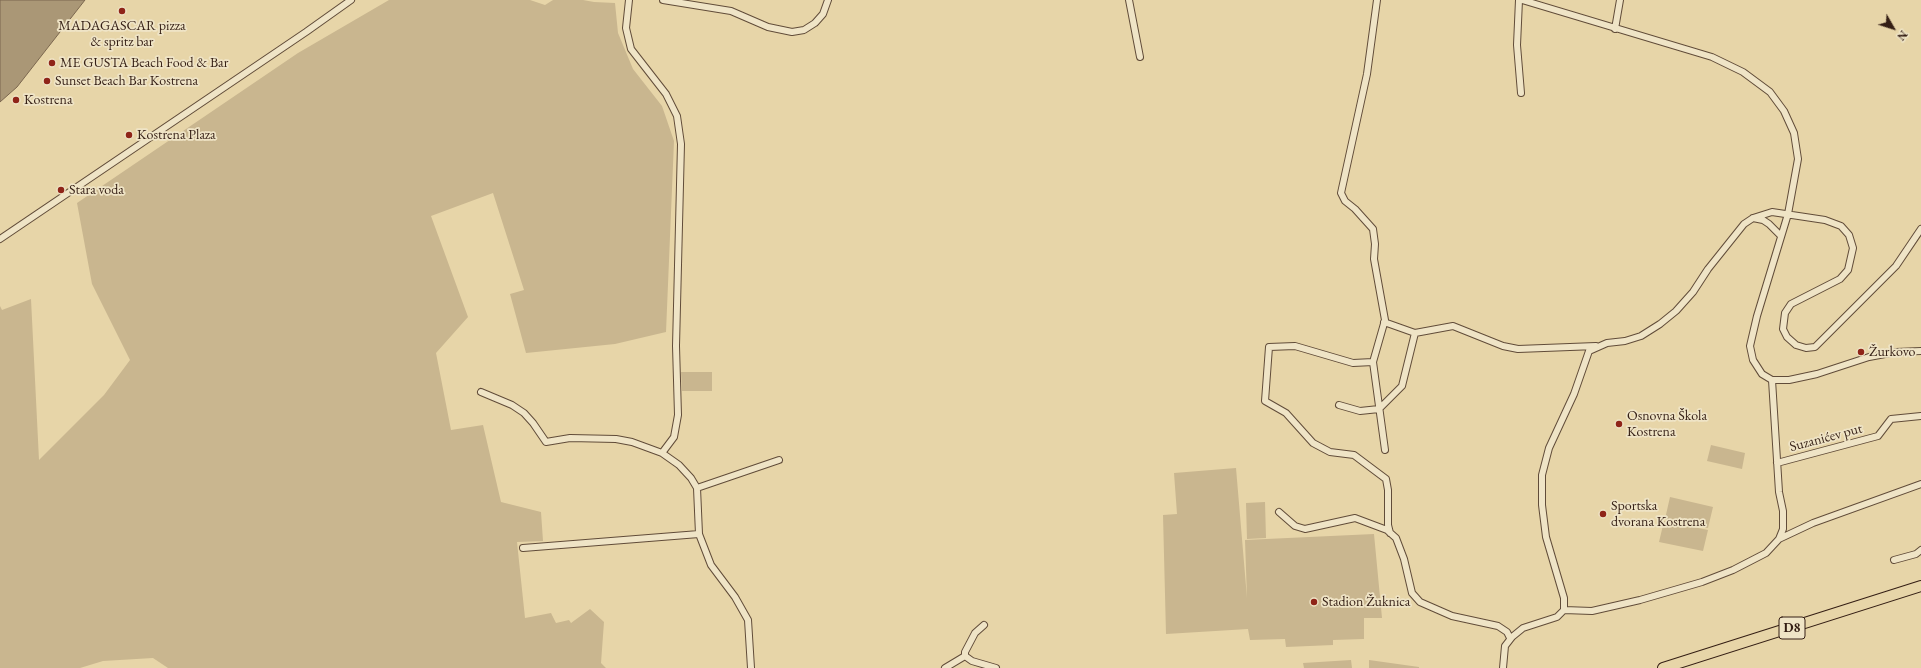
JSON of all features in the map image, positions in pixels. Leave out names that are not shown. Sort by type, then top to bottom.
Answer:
[{"type":"main road","name":"D8","points":[[1663,668],[1921,586]]},
{"type":"street","points":[[0,239],[351,0]]},
{"type":"street","points":[[629,0],[626,28],[631,49],[666,94],[677,116],[681,144],[676,346],[678,415],[674,437],[662,453]]},
{"type":"street","points":[[663,0],[731,12],[768,27],[792,32],[804,30],[815,23],[823,14],[828,0]]},
{"type":"street","points":[[1129,0],[1140,57]]},
{"type":"street","points":[[1377,0],[1366,74],[1341,193],[1345,200],[1373,229],[1375,244],[1374,259],[1381,292],[1384,322],[1373,362],[1384,450]]},
{"type":"street","points":[[1521,93],[1517,45],[1520,0],[1712,57],[1743,72],[1770,92],[1784,111],[1791,128],[1798,159],[1788,214],[1757,316],[1750,346],[1753,360],[1762,374],[1772,380],[1789,380],[1817,374],[1869,357],[1896,352],[1921,351]]},
{"type":"street","points":[[1615,29],[1620,0]]},
{"type":"street","points":[[1384,322],[1415,333],[1453,326],[1502,346],[1518,349],[1596,346],[1641,336],[1660,324],[1676,311],[1735,234],[1753,218],[1772,212],[1825,220],[1841,226],[1849,236],[1853,248],[1848,270],[1840,279],[1791,304],[1785,313],[1783,329],[1786,335],[1796,345],[1806,348],[1815,347],[1896,266],[1921,229]]},
{"type":"street","points":[[1753,218],[1763,220],[1781,236]]},
{"type":"street","points":[[1339,405],[1360,411],[1379,409],[1402,386],[1415,333]]},
{"type":"street","points":[[1373,362],[1353,363],[1295,346],[1269,347],[1265,401],[1286,413],[1313,443],[1330,452],[1354,455],[1386,479],[1388,490],[1388,526],[1390,533]]},
{"type":"street","points":[[1564,610],[1564,598],[1546,537],[1542,505],[1542,475],[1549,448],[1574,394],[1589,351],[1596,346]]},
{"type":"street","points":[[1503,668],[1505,646],[1510,638],[1523,628],[1557,616],[1564,610],[1592,611],[1640,600],[1702,582],[1733,570],[1766,553],[1779,539],[1783,529],[1772,380]]},
{"type":"street","points":[[481,392],[512,405],[524,413],[534,422],[546,442],[570,438],[616,439],[632,442],[662,453],[680,465],[697,488],[699,534],[711,565],[735,597],[748,620],[752,668]]},
{"type":"street","name":"Suzanićev put","points":[[1777,463],[1878,436],[1891,419],[1921,416]]},
{"type":"street","points":[[697,488],[779,460]]},
{"type":"street","points":[[1779,539],[1813,523],[1921,484]]},
{"type":"street","points":[[1279,512],[1295,526],[1305,529],[1355,518],[1387,530],[1396,538],[1404,559],[1412,593],[1420,602],[1452,616],[1498,626],[1507,632],[1510,638]]},
{"type":"street","points":[[523,548],[699,534]]},
{"type":"street","points":[[1894,560],[1916,554],[1921,550]]},
{"type":"street","points":[[945,668],[965,656],[965,652],[975,633],[984,625]]},
{"type":"street","points":[[965,656],[972,661],[996,668]]},
{"type":"shaded area","points":[[0,0],[85,0],[17,87],[0,102]]},
{"type":"shaded area","points":[[389,0],[530,0],[545,5],[553,0],[583,0],[615,3],[618,33],[633,69],[662,106],[674,141],[666,332],[615,344],[526,353],[510,294],[524,290],[493,193],[431,216],[468,317],[436,353],[451,430],[483,425],[501,502],[541,512],[543,541],[517,542],[525,618],[551,613],[556,623],[569,620],[571,623],[590,609],[604,622],[601,663],[606,668],[168,668],[153,658],[103,661],[80,668],[0,668],[0,306],[2,310],[31,299],[39,460],[104,395],[130,360],[92,284],[77,203],[298,53]]},
{"type":"shaded area","points":[[681,372],[712,372],[712,391],[682,391]]},
{"type":"shaded area","points":[[1711,445],[1745,453],[1742,469],[1707,461]]},
{"type":"shaded area","points":[[1236,468],[1247,598],[1245,540],[1374,534],[1382,618],[1364,618],[1364,639],[1333,640],[1333,645],[1286,647],[1285,639],[1250,640],[1248,629],[1166,634],[1163,515],[1177,514],[1174,473]]},
{"type":"shaded area","points":[[1670,497],[1713,507],[1708,528],[1665,519]]},
{"type":"shaded area","points":[[1265,502],[1266,538],[1247,539],[1246,503]]},
{"type":"shaded area","points":[[1664,521],[1708,530],[1703,551],[1659,542]]},
{"type":"shaded area","points":[[1351,660],[1352,668],[1304,668],[1303,663]]},
{"type":"shaded area","points":[[1369,660],[1419,667],[1419,668],[1369,668]]},
{"type":"place","name":"MADAGASCAR pizza & spritz bar","points":[[122,11]]},
{"type":"place","name":"ME GUSTA Beach Food & Bar","points":[[52,63]]},
{"type":"place","name":"Sunset Beach Bar Kostrena","points":[[47,81]]},
{"type":"place","name":"Kostrena","points":[[16,100]]},
{"type":"place","name":"Kostrena Plaza","points":[[129,135]]},
{"type":"place","name":"Stara voda","points":[[61,190]]},
{"type":"place","name":"Žurkovo","points":[[1861,352]]},
{"type":"place","name":"Osnovna Škola Kostrena","points":[[1619,424]]},
{"type":"place","name":"Sportska dvorana Kostrena","points":[[1603,514]]},
{"type":"place","name":"Stadion Žuknica","points":[[1314,602]]}]
